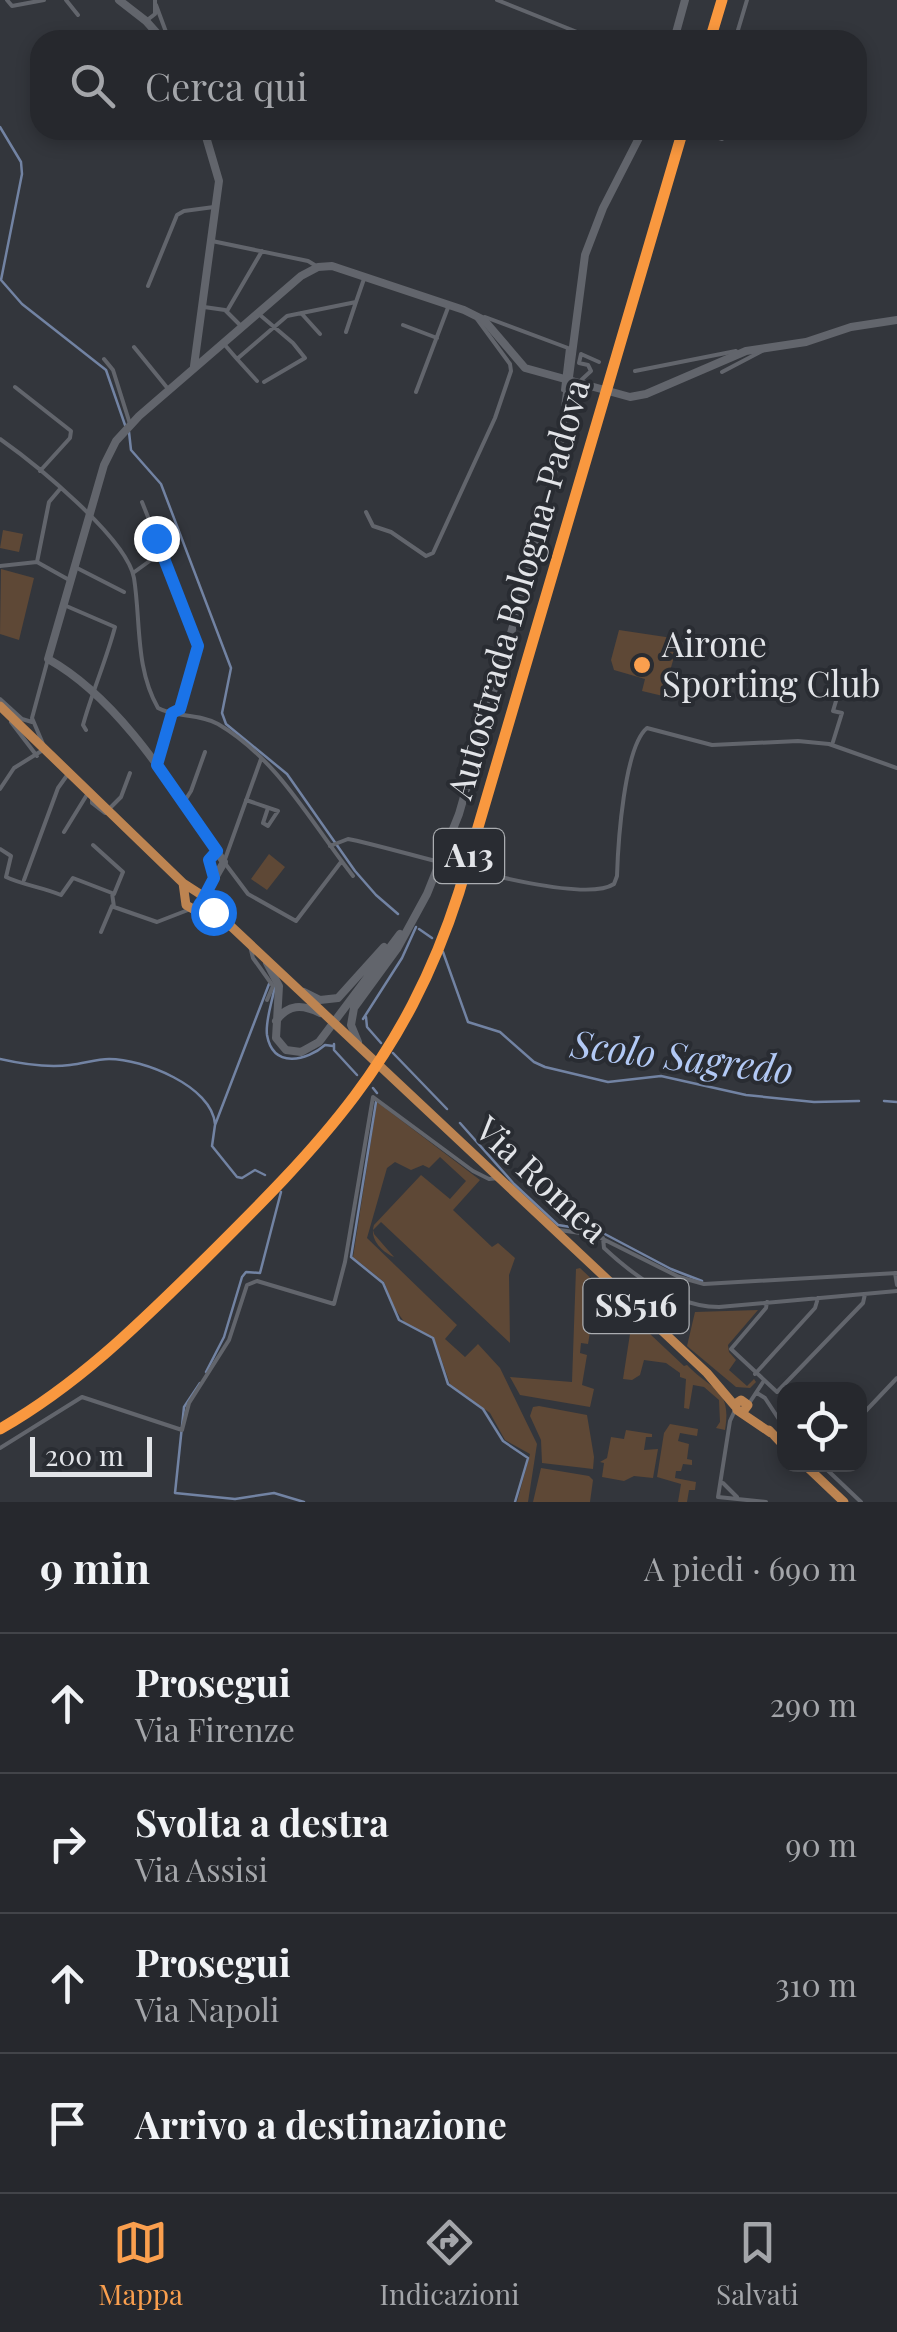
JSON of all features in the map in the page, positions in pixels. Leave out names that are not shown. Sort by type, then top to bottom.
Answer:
[{"type":"highway","points":[[710,30],[718,0]]},
{"type":"highway","name":"Autostrada Bologna-Padova","points":[[0,1426],[96,1356],[225,1230],[342,1106],[400,1020],[426,967],[448,906],[677,140]]},
{"type":"main road","points":[[0,706],[39,750],[183,882],[196,899]]},
{"type":"main road","name":"SS516","points":[[196,899],[292,984],[309,1005]]},
{"type":"main road","name":"Via Romea","points":[[309,1005],[337,1026],[777,1439]]},
{"type":"main road","points":[[812,1472],[844,1502]]},
{"type":"street","points":[[6,0],[12,6],[44,0]]},
{"type":"street","points":[[66,0],[78,15]]},
{"type":"street","points":[[119,0],[155,30]]},
{"type":"street","points":[[498,0],[573,30]]},
{"type":"street","points":[[677,30],[685,0]]},
{"type":"street","points":[[738,30],[747,0]]},
{"type":"street","points":[[146,21],[154,18],[155,3]]},
{"type":"street","points":[[155,3],[163,30]]},
{"type":"street","points":[[190,372],[198,357],[216,210],[218,169],[208,140]]},
{"type":"street","points":[[370,1058],[351,1025],[354,1008],[396,949],[420,906],[460,814],[526,587],[561,438],[578,292],[590,241],[638,140]]},
{"type":"street","points":[[148,286],[177,216],[184,211],[216,210]]},
{"type":"street","points":[[212,242],[314,262],[318,267]]},
{"type":"street","points":[[226,311],[262,251]]},
{"type":"street","points":[[0,789],[4,780],[39,750],[32,722],[108,454],[128,427],[301,276],[318,267],[332,266],[599,362]]},
{"type":"street","points":[[346,332],[365,276]]},
{"type":"street","points":[[237,360],[287,316],[340,302],[356,302]]},
{"type":"street","points":[[416,392],[449,305]]},
{"type":"street","points":[[204,307],[226,311],[242,327]]},
{"type":"street","points":[[224,344],[261,381],[305,358],[258,314]]},
{"type":"street","points":[[301,314],[320,334]]},
{"type":"street","points":[[478,316],[526,368],[621,395],[641,396],[746,351]]},
{"type":"street","points":[[366,512],[373,526],[391,532],[426,556],[433,553],[495,418],[511,370],[478,316]]},
{"type":"street","points":[[636,372],[764,346],[806,342],[851,326],[897,320]]},
{"type":"street","points":[[403,325],[437,338]]},
{"type":"street","points":[[722,372],[761,353],[764,346]]},
{"type":"street","points":[[134,347],[169,390]]},
{"type":"street","points":[[574,351],[579,363],[591,370],[577,382]]},
{"type":"street","points":[[563,390],[574,351]]},
{"type":"street","points":[[198,357],[208,358]]},
{"type":"street","points":[[104,358],[113,370],[128,427]]},
{"type":"street","points":[[15,386],[71,432],[40,471]]},
{"type":"street","points":[[0,439],[99,524],[132,573],[142,664],[156,705],[218,724],[261,758],[298,798],[353,876]]},
{"type":"street","points":[[37,562],[50,502],[60,489]]},
{"type":"street","points":[[142,502],[198,646],[153,757]]},
{"type":"street","points":[[132,573],[162,552]]},
{"type":"street","points":[[0,566],[37,562],[70,581]]},
{"type":"street","points":[[74,567],[124,592]]},
{"type":"street","points":[[64,606],[115,627]]},
{"type":"street","points":[[86,730],[83,725],[118,618]]},
{"type":"street","points":[[48,659],[93,692],[153,757],[248,894],[296,921],[342,862]]},
{"type":"street","points":[[832,745],[842,714],[832,710],[839,691]]},
{"type":"street","points":[[0,706],[32,722]]},
{"type":"street","points":[[333,844],[357,841],[479,872],[575,890],[612,886],[617,876],[620,821],[629,774],[637,740],[647,728],[712,744],[798,740],[832,745],[897,768]]},
{"type":"street","points":[[184,802],[205,752]]},
{"type":"street","points":[[112,906],[157,922],[180,913],[196,899],[224,862],[261,758]]},
{"type":"street","points":[[107,811],[121,797],[130,773]]},
{"type":"street","points":[[25,882],[58,788],[68,774]]},
{"type":"street","points":[[64,832],[90,795]]},
{"type":"street","points":[[246,800],[268,808],[278,812],[268,826],[263,823],[268,808]]},
{"type":"street","points":[[94,844],[123,872],[101,932]]},
{"type":"street","points":[[0,849],[12,856],[6,877],[61,895],[72,878],[114,894]]},
{"type":"street","points":[[214,878],[208,862],[217,851]]},
{"type":"street","points":[[292,984],[320,1000],[338,998],[420,906]]},
{"type":"street","points":[[265,959],[278,986],[276,1038],[286,1050],[302,1052],[316,1046],[420,906]]},
{"type":"street","points":[[250,946],[253,958],[273,986],[268,1000]]},
{"type":"street","points":[[275,1026],[288,1009],[309,1005]]},
{"type":"street","points":[[0,1448],[82,1397],[179,1429],[192,1396],[225,1348],[243,1292],[251,1282],[328,1305],[338,1300],[371,1100],[376,1098],[473,1171],[490,1179],[499,1178]]},
{"type":"street","points":[[553,1228],[604,1238],[679,1277],[710,1285],[896,1273],[895,1288],[874,1294],[710,1307],[688,1303],[623,1266],[604,1248],[604,1238]]},
{"type":"street","points":[[574,1248],[580,1232]]},
{"type":"street","points":[[767,1302],[731,1349],[775,1392],[782,1390],[862,1303],[865,1294]]},
{"type":"street","points":[[755,1374],[814,1308],[818,1298]]},
{"type":"street","points":[[867,1410],[897,1378]]},
{"type":"street","points":[[763,1382],[730,1421],[718,1497],[766,1502]]},
{"type":"street","points":[[757,1392],[766,1398],[777,1416]]},
{"type":"street","points":[[829,1472],[860,1502]]},
{"type":"street","points":[[722,1480],[729,1493]]},
{"type":"street","points":[[720,1489],[736,1498]]},
{"type":"shaded area","points":[[3,530],[23,534],[19,552],[0,548]]},
{"type":"shaded area","points":[[1,569],[34,578],[19,640],[0,634]]},
{"type":"shaded area","name":"Airone Sporting Club","points":[[619,630],[679,639],[663,696],[642,691],[645,679],[614,670],[611,660]]},
{"type":"shaded area","points":[[269,854],[285,867],[267,890],[251,879]]},
{"type":"shaded area","points":[[377,1102],[480,1180],[453,1210],[492,1247],[498,1243],[515,1258],[509,1275],[510,1343],[381,1222],[373,1230],[421,1175],[450,1199],[466,1181],[440,1157],[429,1168],[423,1165],[411,1170],[395,1162],[387,1168],[367,1238],[457,1325],[445,1339],[465,1357],[478,1344],[500,1368],[537,1444],[528,1502],[517,1502],[530,1454],[505,1440],[490,1413],[450,1384],[434,1338],[405,1323],[384,1282],[353,1257]]},
{"type":"shaded area","points":[[373,1230],[394,1257],[381,1248]]},
{"type":"shaded area","points":[[580,1268],[684,1366],[718,1392],[726,1406],[725,1430],[716,1428],[720,1422],[719,1400],[704,1387],[693,1385],[689,1409],[684,1408],[686,1379],[666,1363],[644,1360],[640,1375],[632,1380],[623,1379],[632,1321],[605,1307],[602,1315],[593,1314],[588,1344],[581,1343],[580,1353],[587,1355],[582,1385],[594,1389],[590,1407],[520,1395],[510,1377],[572,1382],[576,1269]]},
{"type":"shaded area","points":[[758,1310],[728,1345],[736,1360],[729,1370],[747,1386],[754,1379],[756,1382],[750,1388],[736,1387],[687,1346],[695,1312]]},
{"type":"shaded area","points":[[533,1407],[587,1415],[593,1469],[542,1463],[541,1440],[530,1416]]},
{"type":"shaded area","points":[[670,1424],[698,1429],[697,1436],[680,1433],[678,1441],[689,1444],[687,1459],[692,1460],[692,1465],[683,1464],[675,1478],[696,1482],[695,1490],[689,1490],[687,1502],[678,1502],[681,1484],[657,1477],[664,1433]]},
{"type":"shaded area","points":[[626,1430],[652,1434],[646,1437],[644,1450],[658,1449],[653,1478],[634,1476],[624,1481],[602,1477],[604,1463],[600,1462],[607,1458],[611,1437],[624,1439]]},
{"type":"shaded area","points":[[541,1468],[589,1476],[593,1480],[590,1502],[533,1502]]},
{"type":"waterway","points":[[0,127],[21,162],[22,174],[1,280],[22,304],[106,370],[125,425]]},
{"type":"waterway","points":[[129,432],[131,450],[161,484],[231,668],[222,713],[226,724],[287,774],[355,871],[398,914]]},
{"type":"waterway","points":[[363,1019],[402,958],[416,927]]},
{"type":"waterway","name":"Scolo Sagredo","points":[[419,929],[432,938]]},
{"type":"waterway","name":"Scolo Sagredo","points":[[443,952],[468,1022],[500,1032],[545,1067],[608,1082],[661,1076],[746,1095],[814,1102],[859,1101]]},
{"type":"waterway","points":[[265,1175],[255,1170],[237,1177],[212,1146],[215,1125],[269,984]]},
{"type":"waterway","points":[[275,985],[267,1035],[276,1053],[292,1059],[325,1045],[333,1046]]},
{"type":"waterway","points":[[366,1017],[367,1027],[381,1043]]},
{"type":"waterway","points":[[334,1044],[334,1050],[357,1075]]},
{"type":"waterway","points":[[393,1053],[447,1109]]},
{"type":"waterway","points":[[0,1059],[44,1066],[109,1059],[139,1064],[189,1087],[211,1110],[215,1124]]},
{"type":"waterway","points":[[373,1088],[377,1093]]},
{"type":"waterway","name":"Scolo Sagredo","points":[[884,1101],[897,1102]]},
{"type":"waterway","points":[[376,1102],[351,1257],[383,1283],[399,1320],[433,1338],[448,1384],[483,1409],[503,1441],[528,1458],[515,1502]]},
{"type":"waterway","points":[[460,1123],[514,1184],[558,1225],[601,1232],[702,1281]]},
{"type":"waterway","points":[[206,1372],[224,1337],[242,1277],[246,1272],[260,1273],[281,1192]]},
{"type":"waterway","points":[[200,1383],[184,1407],[175,1493],[235,1499],[274,1493],[304,1502]]},
{"type":"place","name":"Airone Sporting Club","points":[[642,665]]},
{"type":"route","points":[[156,538],[198,646],[180,709],[172,713],[157,765],[217,851],[209,860],[214,878],[203,899],[213,912]]}]
